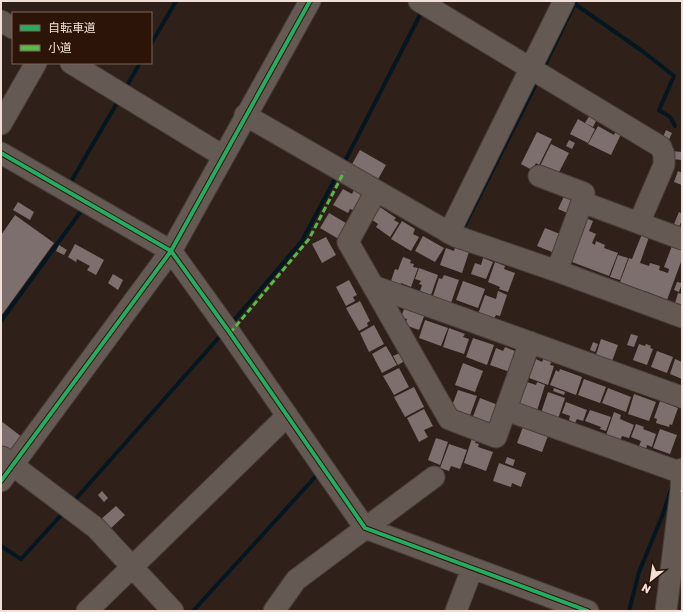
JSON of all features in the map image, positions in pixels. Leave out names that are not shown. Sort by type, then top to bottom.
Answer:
[{"type":"street","points":[[173,611],[96,528],[5,467],[170,251],[310,1]]},
{"type":"street","points":[[420,1],[661,147],[664,155],[664,164],[639,223]]},
{"type":"street","points":[[449,233],[564,1]]},
{"type":"street","points":[[1,21],[12,27]]},
{"type":"street","points":[[1,124],[35,64]]},
{"type":"street","points":[[73,64],[223,156]]},
{"type":"street","points":[[245,115],[449,233],[682,317]]},
{"type":"street","points":[[1,153],[170,251],[230,333],[364,528],[588,611]]},
{"type":"street","points":[[539,176],[584,194],[557,271]]},
{"type":"street","points":[[376,191],[348,242],[449,419],[496,437],[530,342]]},
{"type":"street","points":[[582,202],[682,239]]},
{"type":"street","points":[[373,286],[682,397]]},
{"type":"street","points":[[506,410],[682,473]]},
{"type":"street","points":[[87,611],[287,416]]},
{"type":"street","points":[[666,611],[681,490],[682,469]]},
{"type":"street","points":[[274,611],[296,580],[434,477]]},
{"type":"street","points":[[456,611],[472,568]]},
{"type":"building","points":[[590,115],[597,119],[593,127],[585,123]]},
{"type":"building","points":[[578,119],[595,129],[588,143],[570,134]]},
{"type":"building","points":[[619,125],[624,128],[611,155],[588,144],[598,126],[614,135]]},
{"type":"building","points":[[666,130],[672,133],[667,144],[661,142]]},
{"type":"building","points":[[537,132],[552,139],[539,165],[536,163],[532,170],[521,164]]},
{"type":"building","points":[[569,140],[575,143],[572,149],[566,146]]},
{"type":"building","points":[[551,144],[569,153],[558,174],[538,170]]},
{"type":"building","points":[[360,150],[386,165],[377,181],[351,166]]},
{"type":"building","points":[[671,151],[682,152],[682,160],[671,159]]},
{"type":"building","points":[[678,171],[682,173],[682,185],[674,182]]},
{"type":"building","points":[[343,189],[352,194],[354,190],[363,195],[355,211],[350,209],[348,213],[333,205]]},
{"type":"building","points":[[566,192],[579,197],[572,215],[558,209]]},
{"type":"building","points":[[18,202],[34,212],[30,220],[13,210]]},
{"type":"building","points":[[380,207],[396,218],[394,220],[399,223],[390,237],[376,227],[378,224],[371,219]]},
{"type":"building","points":[[679,212],[682,214],[682,220],[677,231],[672,229]]},
{"type":"building","points":[[329,213],[351,226],[342,241],[320,228]]},
{"type":"building","points":[[15,215],[54,243],[1,316],[1,235]]},
{"type":"building","points":[[583,217],[593,221],[589,231],[596,234],[592,243],[595,245],[596,241],[605,245],[604,248],[618,253],[609,276],[572,262],[579,242],[577,242]]},
{"type":"building","points":[[402,221],[415,229],[413,234],[419,237],[411,251],[391,239]]},
{"type":"building","points":[[545,228],[565,236],[557,254],[537,246]]},
{"type":"building","points":[[642,234],[649,237],[640,263],[649,266],[650,263],[660,266],[659,270],[668,273],[669,269],[664,267],[673,243],[682,247],[682,259],[667,300],[645,291],[644,294],[629,289],[630,286],[620,282],[629,258],[632,259]]},
{"type":"building","points":[[423,236],[444,248],[435,262],[415,251]]},
{"type":"building","points":[[326,237],[336,255],[322,263],[312,244]]},
{"type":"building","points":[[75,244],[104,260],[96,275],[87,270],[90,266],[77,259],[76,262],[68,257]]},
{"type":"building","points":[[59,245],[67,250],[64,255],[56,251]]},
{"type":"building","points":[[455,247],[469,252],[462,273],[440,265],[446,248],[454,251]]},
{"type":"building","points":[[618,255],[628,258],[620,280],[610,277]]},
{"type":"building","points":[[403,257],[411,260],[410,263],[414,264],[413,267],[418,268],[411,287],[401,283],[399,287],[390,284],[395,269],[398,270]]},
{"type":"building","points":[[483,258],[493,262],[486,279],[471,274],[475,263],[481,265]]},
{"type":"building","points":[[495,262],[505,266],[504,269],[515,273],[508,292],[499,289],[500,287],[488,282]]},
{"type":"building","points":[[419,268],[438,275],[431,295],[420,291],[422,285],[419,284],[421,281],[415,279]]},
{"type":"building","points":[[113,274],[123,280],[118,290],[108,283]]},
{"type":"building","points":[[444,275],[459,280],[451,303],[433,296],[439,278],[442,279]]},
{"type":"building","points":[[349,280],[357,295],[353,297],[355,301],[346,306],[336,287]]},
{"type":"building","points":[[463,281],[485,289],[478,308],[456,300]]},
{"type":"building","points":[[677,282],[682,283],[679,292],[674,290]]},
{"type":"building","points":[[498,291],[507,295],[500,316],[496,315],[494,319],[478,314],[485,295],[496,299]]},
{"type":"building","points":[[678,293],[682,294],[682,305],[675,303]]},
{"type":"building","points":[[360,301],[370,321],[367,323],[368,326],[359,331],[346,308]]},
{"type":"building","points":[[406,304],[426,311],[419,330],[405,325],[407,319],[401,317]]},
{"type":"building","points":[[425,320],[448,328],[441,346],[419,338]]},
{"type":"building","points":[[374,325],[384,344],[369,352],[360,333]]},
{"type":"building","points":[[449,328],[465,334],[463,337],[469,339],[464,354],[443,347]]},
{"type":"building","points":[[631,334],[638,336],[634,347],[627,345]]},
{"type":"building","points":[[473,338],[494,345],[487,365],[466,357]]},
{"type":"building","points":[[601,339],[618,345],[611,364],[595,358]]},
{"type":"building","points":[[593,342],[598,344],[595,352],[590,350]]},
{"type":"building","points":[[639,344],[645,346],[646,344],[651,346],[650,348],[653,349],[647,365],[633,360]]},
{"type":"building","points":[[386,346],[397,365],[382,373],[372,354]]},
{"type":"building","points":[[505,347],[520,353],[513,373],[490,365],[496,348],[503,351]]},
{"type":"building","points":[[657,351],[673,357],[667,373],[651,367]]},
{"type":"building","points":[[402,352],[406,360],[398,365],[393,356]]},
{"type":"building","points":[[544,357],[552,360],[550,365],[554,366],[548,385],[529,378],[536,359],[542,362]]},
{"type":"building","points":[[675,359],[682,362],[682,379],[670,374]]},
{"type":"building","points":[[463,363],[483,371],[475,392],[455,385]]},
{"type":"building","points":[[399,368],[409,387],[394,395],[383,376]]},
{"type":"building","points":[[560,369],[582,377],[576,395],[550,385],[556,370],[559,372]]},
{"type":"building","points":[[584,379],[606,387],[600,403],[578,395]]},
{"type":"building","points":[[527,382],[536,385],[537,382],[545,385],[536,414],[518,408]]},
{"type":"building","points":[[414,387],[424,407],[405,417],[394,397]]},
{"type":"building","points":[[554,388],[565,392],[564,395],[553,391]]},
{"type":"building","points":[[608,388],[631,397],[626,412],[602,403]]},
{"type":"building","points":[[458,390],[477,396],[469,418],[450,411]]},
{"type":"building","points":[[548,392],[565,398],[558,419],[541,413]]},
{"type":"building","points":[[634,394],[656,402],[649,421],[628,414]]},
{"type":"building","points":[[480,398],[498,405],[490,425],[472,419]]},
{"type":"building","points":[[660,401],[678,408],[672,425],[670,424],[669,427],[656,423],[657,419],[654,418]]},
{"type":"building","points":[[566,402],[587,410],[583,421],[577,419],[575,423],[569,420],[570,416],[562,413]]},
{"type":"building","points":[[424,409],[433,426],[424,430],[428,437],[419,442],[407,418]]},
{"type":"building","points":[[590,410],[611,417],[606,431],[600,429],[601,427],[585,421]]},
{"type":"building","points":[[614,412],[621,415],[620,419],[634,425],[629,438],[622,436],[619,443],[605,438]]},
{"type":"building","points":[[1,421],[22,437],[9,455],[1,449]]},
{"type":"building","points":[[524,424],[549,433],[542,452],[517,443]]},
{"type":"building","points":[[636,424],[644,427],[643,429],[656,434],[652,447],[647,445],[646,449],[639,446],[641,441],[631,437]]},
{"type":"building","points":[[660,429],[677,435],[670,454],[653,448]]},
{"type":"building","points":[[473,435],[478,437],[475,443],[479,444],[478,447],[493,452],[486,471],[464,463]]},
{"type":"building","points":[[436,438],[448,442],[440,465],[428,460]]},
{"type":"building","points":[[449,444],[467,450],[460,469],[451,466],[449,471],[440,468]]},
{"type":"building","points":[[507,457],[515,460],[513,466],[505,463]]},
{"type":"building","points":[[499,463],[526,473],[521,487],[512,483],[511,487],[493,481]]},
{"type":"building","points":[[102,491],[108,498],[104,502],[98,495]]},
{"type":"building","points":[[116,506],[125,515],[108,531],[99,521]]},
{"type":"waterway","points":[[152,42],[176,1]]},
{"type":"waterway","points":[[545,65],[576,1]]},
{"type":"waterway","points":[[575,4],[645,53],[674,76],[659,110],[670,117],[675,126]]},
{"type":"waterway","points":[[343,165],[422,11]]},
{"type":"waterway","points":[[126,87],[139,64]]},
{"type":"waterway","points":[[465,225],[538,80]]},
{"type":"waterway","points":[[69,185],[117,103]]},
{"type":"waterway","points":[[230,325],[302,241],[337,175]]},
{"type":"waterway","points":[[1,321],[84,207]]},
{"type":"waterway","points":[[73,502],[222,334]]},
{"type":"waterway","points":[[193,611],[317,475]]},
{"type":"waterway","points":[[629,611],[639,572],[663,514],[672,486]]},
{"type":"waterway","points":[[1,546],[21,559],[65,511]]},
{"type":"marked path","points":[[230,333],[309,239],[344,172]]},
{"type":"cycle path","points":[[1,481],[171,251],[310,1]]},
{"type":"cycle path","points":[[1,153],[171,251],[230,333],[365,528],[588,611]]}]
